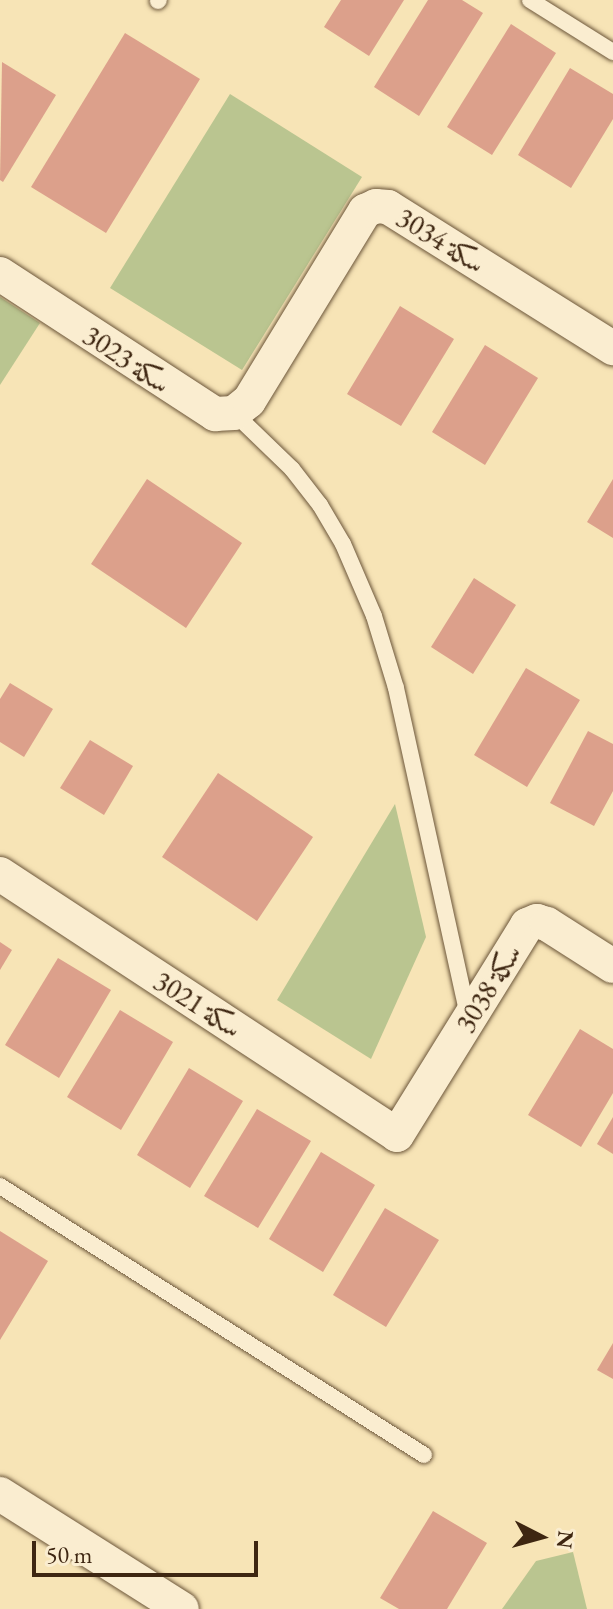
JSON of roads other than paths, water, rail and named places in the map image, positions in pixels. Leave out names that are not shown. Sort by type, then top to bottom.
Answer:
[{"type":"street","name":"سكة 3034","points":[[244,403],[365,211],[376,206],[388,207],[613,348]]},
{"type":"street","name":"سكة 3023","points":[[0,274],[206,411],[244,403]]},
{"type":"street","name":"سكة 3021","points":[[0,874],[397,1135]]},
{"type":"street","name":"سكة 3038","points":[[397,1135],[527,925],[537,921],[613,966]]},
{"type":"street","points":[[0,1494],[182,1609]]},
{"type":"lane","points":[[530,0],[613,52]]},
{"type":"lane","points":[[244,403],[320,505],[343,544],[383,640],[469,1018]]},
{"type":"lane","points":[[0,1186],[424,1455]]}]
